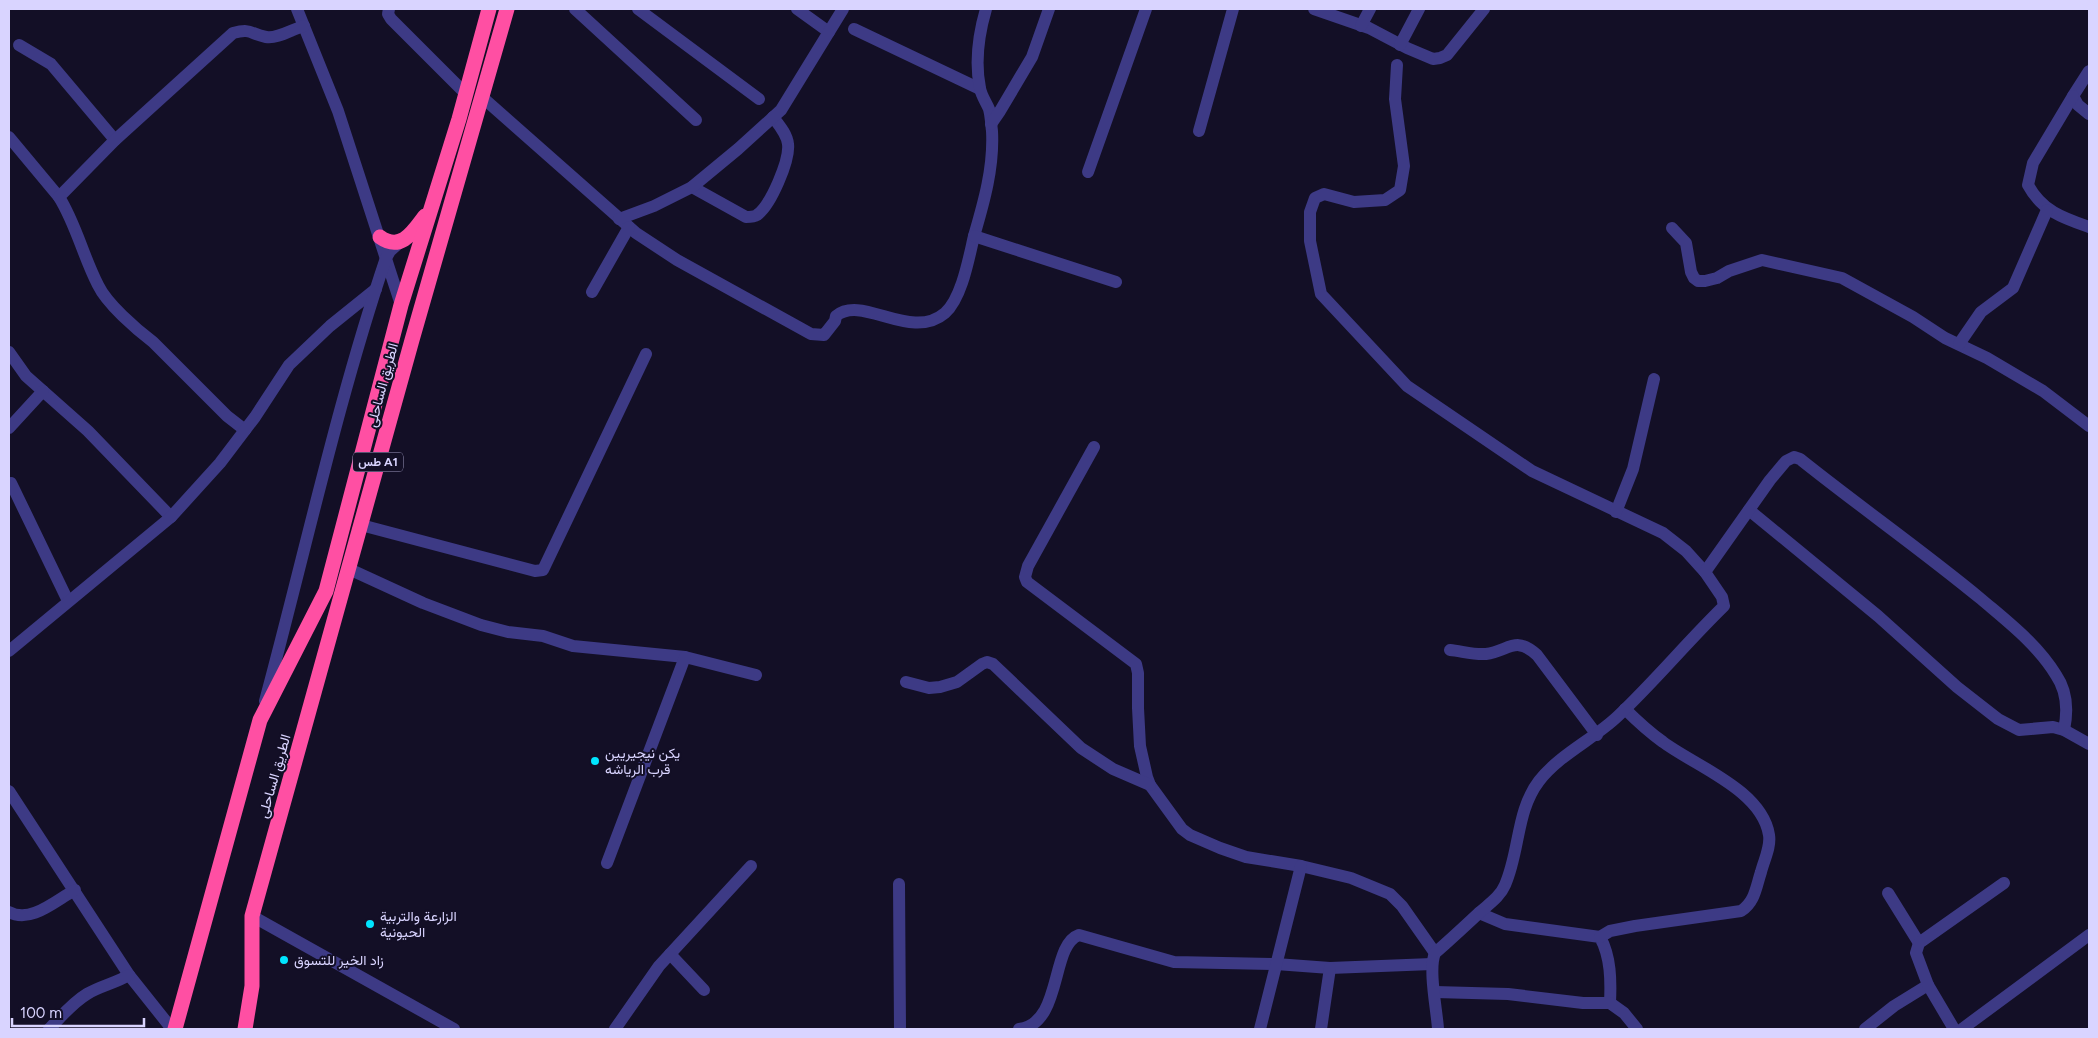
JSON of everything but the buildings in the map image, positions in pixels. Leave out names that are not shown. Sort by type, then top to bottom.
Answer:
[{"type":"highway","name":"الطريق الساحلى","points":[[174,1029],[260,720],[326,591],[401,305],[466,94],[489,9]]},
{"type":"highway","name":"الطريق الساحلى","points":[[245,1029],[252,986],[252,916],[508,9]]},
{"type":"highway","points":[[380,237],[392,243],[407,239],[430,209]]},
{"type":"street","points":[[297,9],[338,111],[401,305]]},
{"type":"street","points":[[389,9],[388,14],[391,18],[466,94]]},
{"type":"street","points":[[576,9],[696,120]]},
{"type":"street","points":[[638,9],[759,98]]},
{"type":"street","points":[[798,9],[829,32]]},
{"type":"street","points":[[592,292],[624,223],[692,187],[781,110],[843,9]]},
{"type":"street","points":[[482,97],[624,223],[676,260],[779,318],[811,334],[820,335],[824,335],[829,330],[836,316],[850,310],[913,323],[929,322],[945,313],[957,294],[966,273],[974,236],[986,198],[991,158],[991,124],[989,109],[980,89],[978,66],[979,44],[986,9]]},
{"type":"street","points":[[991,124],[1032,57],[1049,9]]},
{"type":"street","points":[[1088,172],[1146,9]]},
{"type":"street","points":[[1199,131],[1233,9]]},
{"type":"street","points":[[1314,9],[1362,26],[1433,58],[1447,55],[1484,9]]},
{"type":"street","points":[[1362,26],[1370,9]]},
{"type":"street","points":[[1400,44],[1419,9]]},
{"type":"street","points":[[59,197],[115,140],[233,33],[246,30],[266,37],[277,37],[292,29],[304,26]]},
{"type":"street","points":[[854,29],[980,89]]},
{"type":"street","points":[[19,45],[52,64],[115,140]]},
{"type":"street","points":[[1019,1029],[1033,1026],[1044,1014],[1068,946],[1071,940],[1079,935],[1174,962],[1276,964],[1330,968],[1433,958],[1497,898],[1504,887],[1515,854],[1522,817],[1532,791],[1540,780],[1561,760],[1597,735],[1625,709],[1724,606],[1722,597],[1705,572],[1686,551],[1663,533],[1532,471],[1407,386],[1321,294],[1310,241],[1310,212],[1315,198],[1324,194],[1354,202],[1385,200],[1400,190],[1404,166],[1395,99],[1397,65]]},
{"type":"street","points":[[2089,71],[2033,163],[2028,185],[2035,198],[2047,210],[2089,227]]},
{"type":"street","points":[[2073,96],[2078,105],[2089,114]]},
{"type":"street","points":[[692,187],[746,217],[755,216],[763,210],[776,190],[788,144],[785,134],[774,116]]},
{"type":"street","points":[[9,137],[59,197],[68,212],[98,286],[141,332],[227,416],[245,430]]},
{"type":"street","points":[[1959,344],[1981,312],[2012,288],[2047,210]]},
{"type":"street","points":[[1672,228],[1686,243],[1691,272],[1698,281],[1717,278],[1729,271],[1762,260],[1842,278],[2043,391],[2089,426]]},
{"type":"street","points":[[974,236],[1116,282]]},
{"type":"street","points":[[260,720],[334,428],[386,258],[390,251],[400,242]]},
{"type":"street","points":[[9,651],[171,517],[220,463],[290,365],[330,326],[376,289]]},
{"type":"street","points":[[9,352],[26,376],[88,431],[171,517]]},
{"type":"street","points":[[361,525],[535,572],[543,570],[646,354]]},
{"type":"street","points":[[1616,512],[1633,469],[1654,379]]},
{"type":"street","points":[[9,428],[43,391]]},
{"type":"street","points":[[1094,447],[1028,566],[1027,582],[1136,664],[1138,673],[1140,746],[1150,785],[1179,825],[1190,835],[1246,857],[1301,866],[1351,878],[1390,894],[1402,906],[1433,958],[1438,1029]]},
{"type":"street","points":[[1705,572],[1786,461],[1794,458],[1800,459],[1961,582],[2022,634],[2057,676],[2065,695],[2067,716],[2064,730]]},
{"type":"street","points":[[10,482],[68,601]]},
{"type":"street","points":[[1749,510],[1878,616],[1957,687],[1998,719],[2019,730],[2053,727],[2064,730],[2089,744]]},
{"type":"street","points":[[349,569],[423,603],[481,625],[508,632],[543,636],[573,646],[685,657],[756,675]]},
{"type":"street","points":[[1450,650],[1486,654],[1520,644],[1526,646],[1536,655],[1597,735]]},
{"type":"street","points":[[607,863],[685,657]]},
{"type":"street","points":[[906,682],[929,688],[940,687],[957,682],[982,664],[987,662],[993,664],[1081,748],[1113,769],[1150,785]]},
{"type":"street","points":[[1480,913],[1505,924],[1600,937],[1610,932],[1635,926],[1740,911],[1748,907],[1754,896],[1769,842],[1766,822],[1753,803],[1720,777],[1664,742],[1625,709]]},
{"type":"street","points":[[9,791],[130,975],[174,1029]]},
{"type":"street","points":[[615,1029],[659,966],[751,866]]},
{"type":"street","points":[[1260,1029],[1301,866]]},
{"type":"street","points":[[1954,1029],[1928,985],[1916,953],[1919,944],[2004,883]]},
{"type":"street","points":[[898,884],[900,1029]]},
{"type":"street","points":[[9,912],[15,915],[32,915],[75,890]]},
{"type":"street","points":[[1888,892],[1919,944]]},
{"type":"street","points":[[252,916],[454,1029]]},
{"type":"street","points":[[1962,1029],[2089,935]]},
{"type":"street","points":[[1600,937],[1606,950],[1611,979],[1610,1003]]},
{"type":"street","points":[[670,954],[704,990]]},
{"type":"street","points":[[1321,1029],[1330,968]]},
{"type":"street","points":[[49,1029],[88,994],[130,975]]},
{"type":"street","points":[[1865,1029],[1894,1006],[1928,985]]},
{"type":"street","points":[[1435,992],[1508,994],[1583,1003],[1610,1003],[1624,1013],[1637,1029]]},
{"type":"place","name":"يكن نيجيريين قرب الرياشه","points":[[595,761]]},
{"type":"place","name":"الزارعة والتربية الحيونية","points":[[370,924]]},
{"type":"place","name":"زاد الخير للتسوق","points":[[284,960]]}]
